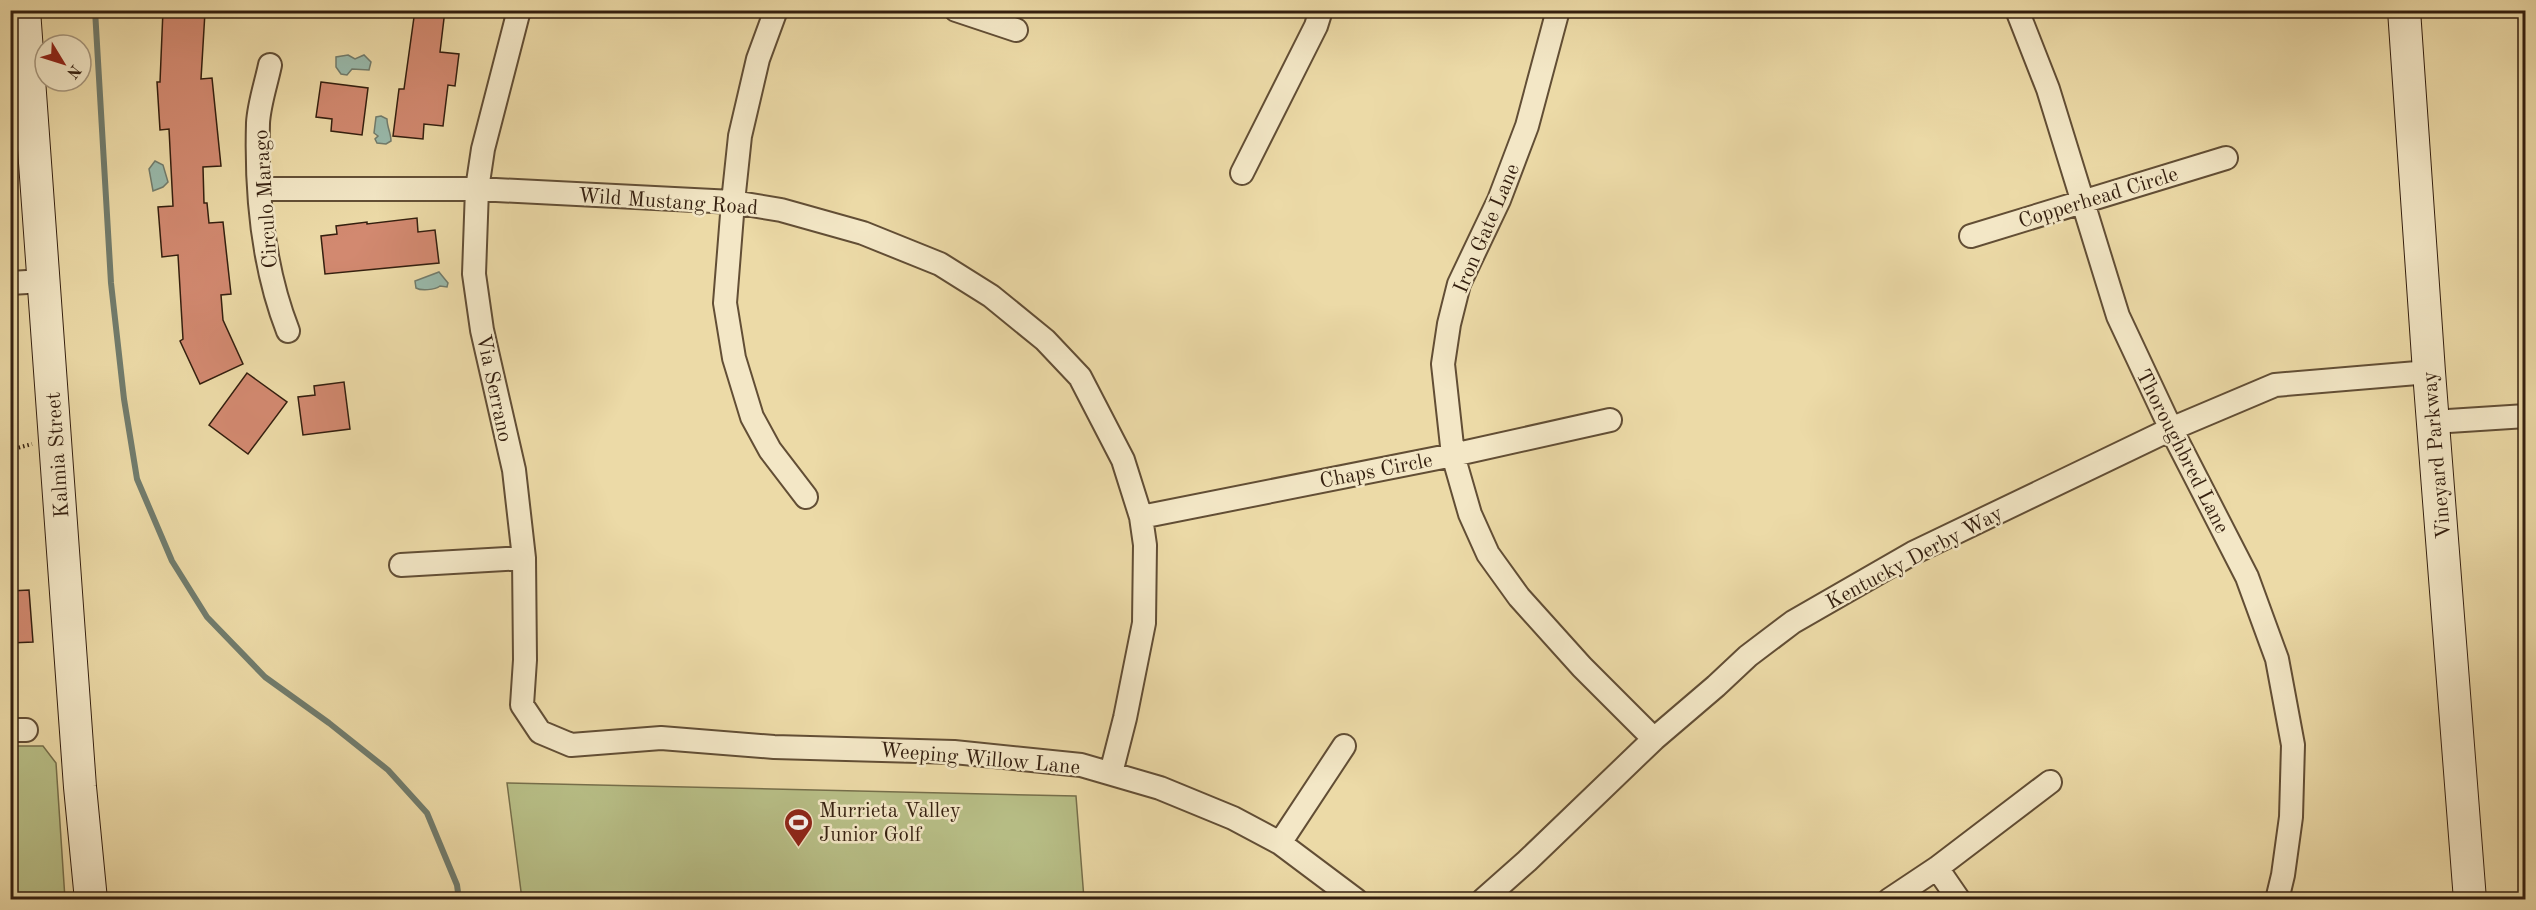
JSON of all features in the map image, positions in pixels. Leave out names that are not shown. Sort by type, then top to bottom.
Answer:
[{"type":"street","name":"Kalmia Street","points":[[24,10],[80,787],[91,900]]},
{"type":"street","name":"Via Serrano","points":[[519,10],[485,139],[477,189],[474,274],[482,330],[514,470],[524,558],[525,660],[522,705],[540,732],[571,745]]},
{"type":"street","points":[[776,10],[758,59],[740,136],[725,303],[734,358],[752,417],[770,450],[806,497]]},
{"type":"street","points":[[956,10],[1016,30]]},
{"type":"street","points":[[1242,172],[1316,26],[1321,10]]},
{"type":"street","name":"Iron Gate Lane","points":[[1558,10],[1527,126],[1499,200],[1459,284],[1449,324],[1443,364],[1453,455],[1470,514],[1488,554],[1519,597],[1582,667],[1654,739]]},
{"type":"street","name":"Thoroughbred Lane","points":[[2017,10],[2048,89],[2118,316],[2171,429],[2247,577],[2277,659],[2293,745],[2291,817],[2277,900]]},
{"type":"street","name":"Vineyard Parkway","points":[[2404,10],[2429,372],[2470,900]]},
{"type":"street","name":"Circulo Marago","points":[[270,65],[258,121],[260,189],[268,263],[276,300],[288,331]]},
{"type":"street","name":"Copperhead Circle","points":[[1971,236],[2226,158]]},
{"type":"street","name":"Wild Mustang Road","points":[[260,189],[477,189],[733,202],[781,210],[863,233],[940,264],[991,296],[1045,340],[1080,377],[1123,460],[1141,517],[1145,545],[1144,623],[1111,772]]},
{"type":"street","points":[[10,283],[44,281]]},
{"type":"street","name":"Kentucky Derby Way","points":[[1483,900],[1654,739],[1748,656],[1793,622],[1913,553],[2171,429],[2275,385],[2429,372]]},
{"type":"street","points":[[2433,422],[2526,416]]},
{"type":"street","name":"Chaps Circle","points":[[1141,517],[1453,455],[1610,420]]},
{"type":"street","points":[[401,565],[524,558]]},
{"type":"street","name":"Weeping Willow Lane","points":[[571,745],[661,738],[774,747],[954,752],[1081,765],[1160,788],[1233,818],[1280,843],[1356,900]]},
{"type":"street","points":[[1280,843],[1344,746]]},
{"type":"street","points":[[1888,900],[1937,868],[2050,782]]},
{"type":"street","points":[[1937,868],[1959,900]]},
{"type":"green space","points":[[11,746],[43,746],[56,763],[65,899],[11,899]]},
{"type":"green space","name":"Murrieta Valley Junior Golf","points":[[507,783],[1076,796],[1084,899],[522,899]]},
{"type":"shaded area","points":[[348,55],[355,59],[364,55],[371,62],[369,70],[352,69],[347,75],[341,74],[336,67],[336,57]]},
{"type":"shaded area","points":[[381,116],[387,119],[390,135],[391,141],[386,144],[377,143],[375,139],[378,136],[374,133],[376,117]]},
{"type":"shaded area","points":[[155,161],[163,165],[168,182],[153,191],[149,169]]},
{"type":"shaded area","points":[[439,272],[448,283],[447,287],[440,286],[424,290],[416,288],[415,281]]},
{"type":"building","points":[[163,10],[205,12],[201,79],[212,78],[221,166],[203,167],[204,203],[207,203],[209,223],[223,222],[231,294],[221,295],[223,320],[243,364],[200,384],[180,341],[183,339],[178,255],[162,257],[158,207],[173,206],[169,129],[160,130],[157,82],[160,82]]},
{"type":"building","points":[[415,10],[445,10],[440,52],[459,54],[455,86],[448,85],[443,126],[424,124],[423,139],[393,136],[399,89],[404,89]]},
{"type":"building","points":[[321,82],[368,88],[362,135],[331,131],[332,119],[316,117]]},
{"type":"building","points":[[417,218],[418,232],[435,230],[439,263],[325,274],[321,236],[337,234],[336,226]]},
{"type":"building","points":[[247,373],[287,402],[248,454],[209,425]]},
{"type":"building","points":[[344,382],[350,429],[303,435],[298,397],[315,395],[314,386]]},
{"type":"building","points":[[29,590],[33,642],[10,643],[10,591]]},
{"type":"waterway","points":[[95,10],[111,283],[124,399],[137,479],[172,561],[207,617],[265,677],[329,723],[388,770],[427,813],[457,885],[459,900]]},
{"type":"place","name":"Murrieta Valley Junior Golf","points":[[798,848]]}]
